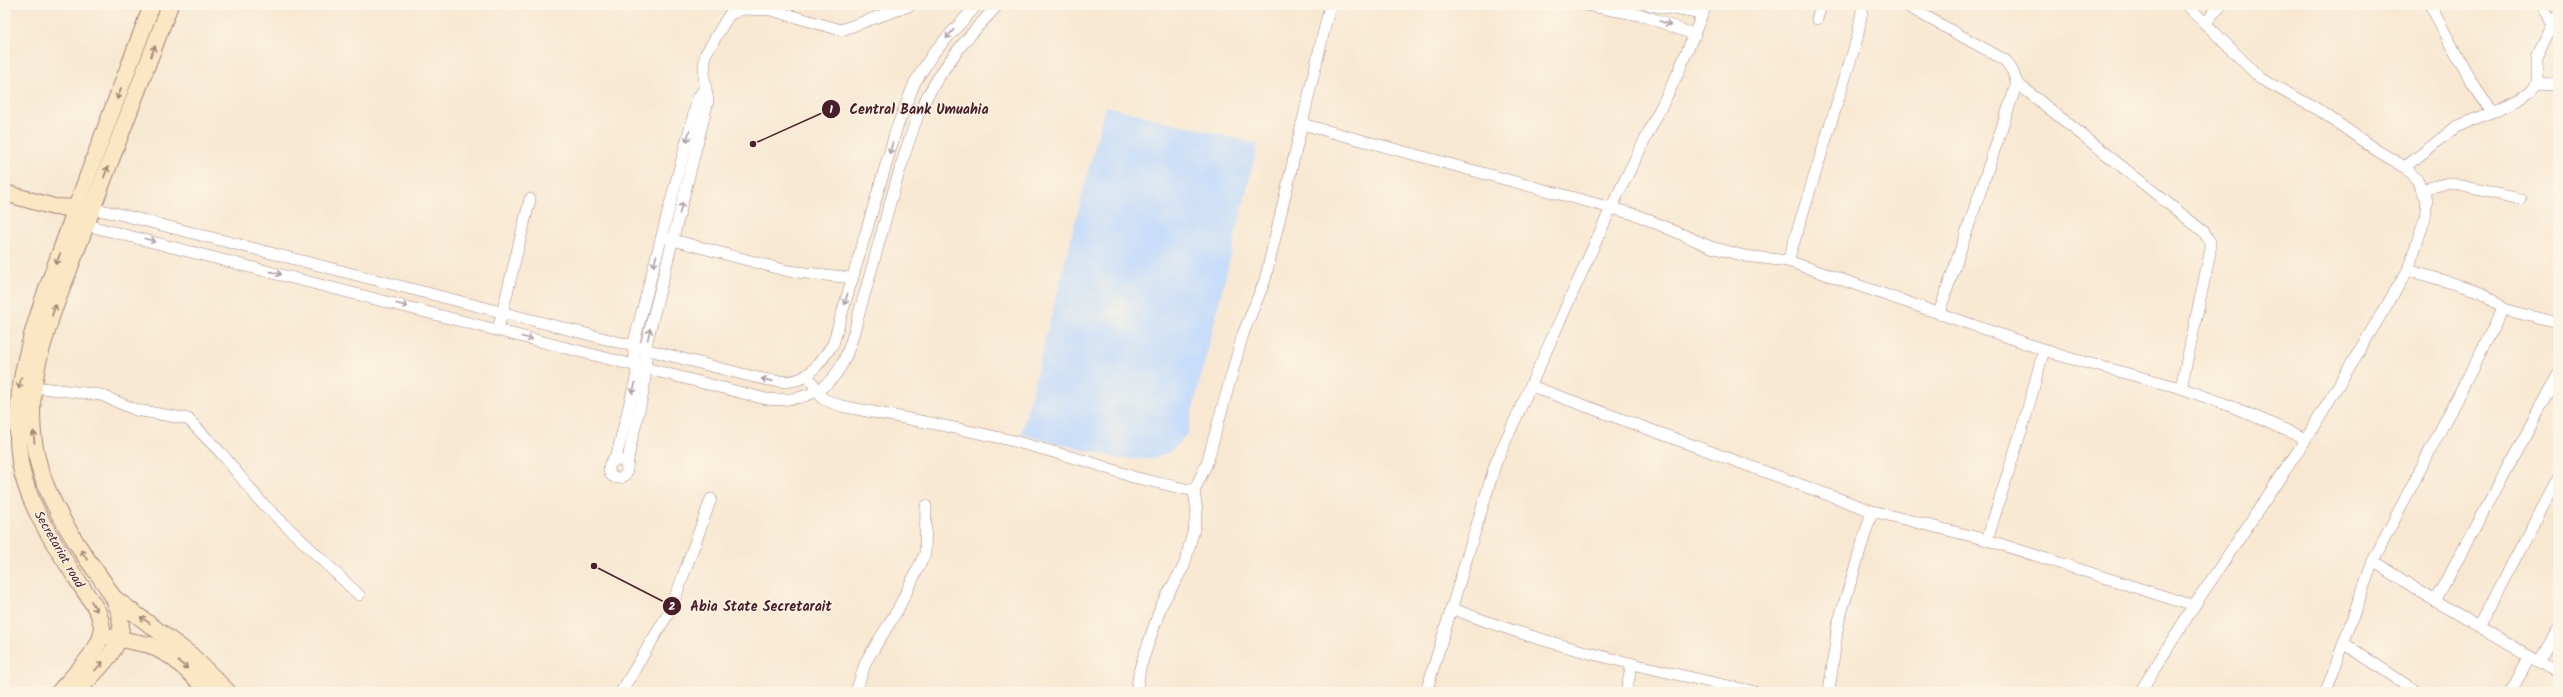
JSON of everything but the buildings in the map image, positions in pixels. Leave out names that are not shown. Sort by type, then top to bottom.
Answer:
[{"type":"street","points":[[84,207],[152,5]]},
{"type":"street","points":[[84,207],[170,5]]},
{"type":"street","points":[[730,5],[743,9],[771,10],[841,30],[911,5]]},
{"type":"street","points":[[5,193],[54,207],[84,207],[115,212],[782,383],[802,379],[819,366],[833,344],[897,127],[915,82],[934,52],[974,5]]},
{"type":"street","points":[[54,207],[79,223],[766,399],[788,401],[817,390],[838,370],[846,352],[920,110],[934,80],[952,55],[998,5]]},
{"type":"street","points":[[1136,692],[1140,668],[1161,606],[1184,566],[1194,529],[1197,511],[1194,491],[1208,464],[1242,334],[1265,280],[1330,5]]},
{"type":"street","points":[[1586,5],[1645,16],[1695,35]]},
{"type":"street","points":[[1426,692],[1496,462],[1611,208],[1695,35],[1704,10],[1650,5]]},
{"type":"street","points":[[1817,19],[1821,5]]},
{"type":"street","points":[[1788,261],[1856,39],[1863,5]]},
{"type":"street","points":[[1904,5],[2005,60],[2012,70],[2017,83],[2204,232],[2210,242],[2210,253],[2181,388]]},
{"type":"street","points":[[2140,692],[2194,606],[2306,439],[2408,270],[2425,218],[2427,200],[2423,189],[2405,167],[2376,150],[2319,110],[2261,79],[2187,5]]},
{"type":"street","points":[[2205,24],[2220,5]]},
{"type":"street","points":[[2430,5],[2472,83],[2492,112]]},
{"type":"street","points":[[2405,167],[2456,127],[2517,101],[2530,92],[2536,84],[2536,58],[2555,19],[2542,5]]},
{"type":"street","points":[[704,89],[698,98],[633,346],[637,374],[616,454],[610,464],[609,472],[615,479],[624,477],[627,468],[647,369],[645,349],[708,101],[704,89],[705,55],[730,15],[743,9]]},
{"type":"street","points":[[2536,84],[2552,85],[2558,82]]},
{"type":"street","points":[[1939,313],[2017,83]]},
{"type":"street","points":[[1302,124],[1637,215],[1711,247],[1744,256],[1788,261],[2065,357],[2181,388],[2239,409],[2306,439]]},
{"type":"street","points":[[2423,189],[2449,183],[2520,199]]},
{"type":"street","points":[[498,330],[530,199]]},
{"type":"street","name":"Secretariat road","points":[[84,207],[37,366],[32,404],[37,459],[48,495],[64,526],[114,598]]},
{"type":"street","name":"Secretariat road","points":[[79,223],[27,350],[19,388],[18,424],[20,463],[38,515],[98,612],[102,625],[102,634]]},
{"type":"street","points":[[662,237],[788,271],[852,278]]},
{"type":"street","points":[[2408,270],[2482,292],[2503,309],[2558,323]]},
{"type":"street","points":[[2326,692],[2345,644],[2373,561],[2503,309]]},
{"type":"street","points":[[1987,540],[2027,412],[2044,349]]},
{"type":"street","points":[[807,375],[823,399],[840,406],[1010,440],[1093,463],[1134,477],[1194,491]]},
{"type":"street","points":[[2435,601],[2558,376]]},
{"type":"street","points":[[1531,386],[1872,511],[1987,540],[2194,606]]},
{"type":"street","points":[[34,387],[101,395],[136,410],[188,419],[222,454],[260,501],[359,595]]},
{"type":"street","points":[[20,463],[37,459]]},
{"type":"street","points":[[610,464],[615,460],[622,461],[627,468]]},
{"type":"street","points":[[2479,627],[2558,477]]},
{"type":"street","points":[[621,692],[671,609],[711,499]]},
{"type":"street","points":[[856,692],[866,661],[897,611],[925,554],[926,506]]},
{"type":"street","points":[[1829,692],[1838,624],[1872,511]]},
{"type":"street","points":[[2373,561],[2435,601],[2558,673]]},
{"type":"street","points":[[77,692],[108,656],[119,639],[121,622],[114,598]]},
{"type":"street","points":[[114,598],[192,656],[228,692]]},
{"type":"street","points":[[1451,608],[1490,624],[1632,664],[1755,692]]},
{"type":"street","points":[[2511,692],[2558,628]]},
{"type":"street","points":[[59,692],[95,649],[102,634],[150,645],[174,644]]},
{"type":"street","points":[[2345,644],[2417,692]]},
{"type":"street","points":[[150,645],[172,657],[190,671],[211,692]]},
{"type":"street","points":[[1626,692],[1632,664]]},
{"type":"shaded area","points":[[1105,106],[1258,144],[1187,434],[1170,452],[1154,459],[1119,459],[1021,434]]},
{"type":"place","name":"Central Bank Umuahia","points":[[753,144]]},
{"type":"place","name":"Abia State Secretarait","points":[[594,566]]}]
